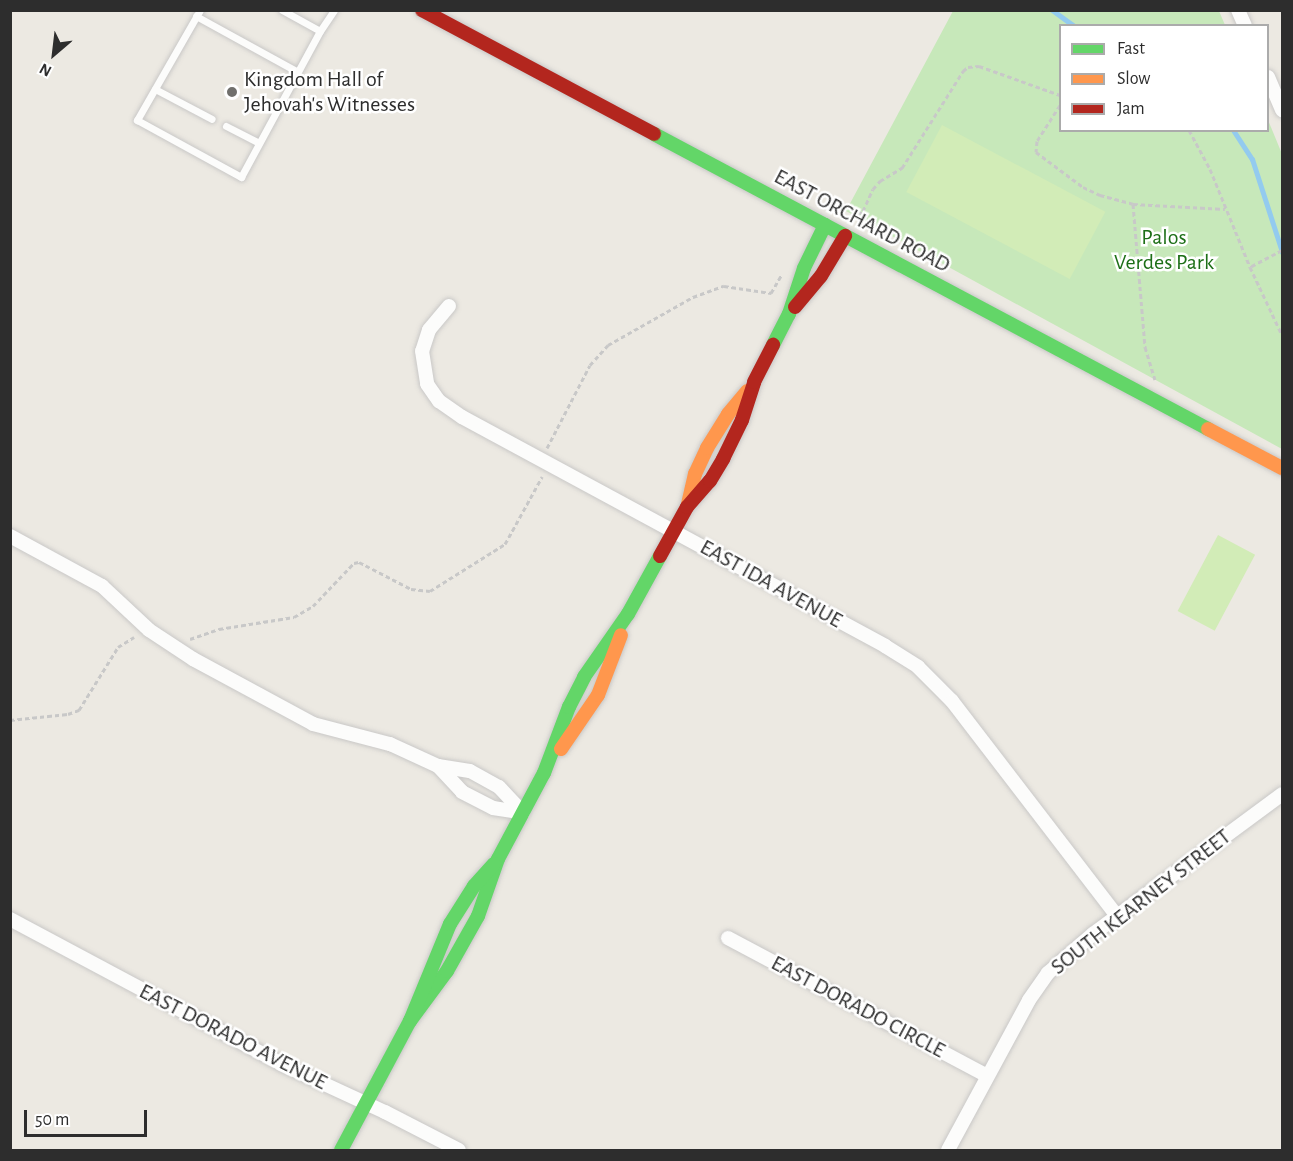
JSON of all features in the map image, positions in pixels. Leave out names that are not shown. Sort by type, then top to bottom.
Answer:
[{"type":"street","name":"EAST ORCHARD ROAD","points":[[422,10],[444,16],[845,236],[1282,468]]},
{"type":"street","points":[[1238,10],[1244,24]]},
{"type":"street","points":[[1269,79],[1282,110]]},
{"type":"street","points":[[341,1150],[411,1021],[432,994],[463,945],[487,896],[498,859],[544,773],[578,687],[628,614],[687,507],[710,482],[723,459],[742,420],[754,382],[789,314],[804,268],[825,225]]},
{"type":"street","points":[[789,314],[821,276],[845,236]]},
{"type":"street","name":"EAST IDA AVENUE","points":[[449,306],[429,330],[424,344],[424,374],[432,393],[448,408],[885,646],[929,676],[952,701],[1117,916]]},
{"type":"street","points":[[687,507],[695,474],[707,448],[728,414],[754,382]]},
{"type":"street","points":[[10,536],[102,586],[161,639],[193,659],[313,724],[390,744],[438,766],[470,771],[499,787],[523,813]]},
{"type":"street","points":[[544,773],[598,694],[628,614]]},
{"type":"street","points":[[438,766],[462,792],[493,808],[523,813]]},
{"type":"street","name":"SOUTH KEARNEY STREET","points":[[948,1150],[1042,980],[1068,954],[1117,916],[1282,794]]},
{"type":"street","points":[[411,1021],[425,980],[450,924],[474,886],[498,859]]},
{"type":"street","name":"EAST DORADO AVENUE","points":[[10,919],[281,1064],[366,1103],[459,1150]]},
{"type":"street","name":"EAST DORADO CIRCLE","points":[[728,938],[987,1076]]},
{"type":"lane","points":[[282,10],[320,31]]},
{"type":"lane","points":[[298,72],[198,14],[137,120],[241,177],[259,143],[298,72],[320,31],[334,10]]},
{"type":"lane","points":[[155,89],[212,119]]},
{"type":"lane","points":[[226,126],[259,143]]},
{"type":"path","points":[[825,225],[834,201],[846,205],[858,214],[864,211],[873,189],[880,181],[902,168],[963,71],[968,67],[979,66],[1059,95]]},
{"type":"path","points":[[1059,106],[1036,141],[1035,147],[1040,156],[1100,195],[1133,204],[1225,209]]},
{"type":"path","points":[[1190,132],[1198,143],[1250,267],[1282,335]]},
{"type":"path","points":[[1133,204],[1145,347],[1156,382],[1155,400]]},
{"type":"path","points":[[1250,267],[1282,250]]},
{"type":"path","points":[[10,720],[75,712],[83,706],[113,654],[124,641],[138,635],[183,642],[201,633],[294,617],[313,606],[349,567],[359,562],[411,589],[430,591],[505,543],[590,365],[608,345],[693,297],[724,286],[771,293],[787,264]]},
{"type":"green space","name":"Palos Verdes Park","points":[[953,11],[1219,11],[1225,24],[1059,24],[1059,132],[1269,132],[1269,122],[1282,154],[1282,449],[846,211]]},
{"type":"green space","points":[[942,125],[1105,212],[1070,279],[906,192]]},
{"type":"green space","points":[[1218,535],[1255,555],[1215,631],[1178,611]]},
{"type":"waterway","points":[[1052,10],[1071,24]]},
{"type":"waterway","points":[[1234,132],[1252,159],[1282,252]]},
{"type":"traffic: fast","points":[[654,134],[1208,429]]},
{"type":"traffic: fast","points":[[773,345],[789,314],[804,268],[825,225]]},
{"type":"traffic: fast","points":[[410,1021],[447,971],[478,916],[498,859],[544,773],[569,707],[584,677],[628,614],[660,556]]},
{"type":"traffic: fast","points":[[341,1150],[410,1021],[450,924],[474,886],[494,864]]},
{"type":"traffic: slow","points":[[688,504],[695,474],[707,448],[728,414],[747,391]]},
{"type":"traffic: slow","points":[[1208,429],[1282,468]]},
{"type":"traffic: slow","points":[[561,749],[598,695],[621,635]]},
{"type":"traffic: jam","points":[[422,10],[654,134]]},
{"type":"traffic: jam","points":[[795,307],[821,276],[845,236]]},
{"type":"traffic: jam","points":[[660,556],[687,507],[710,481],[723,459],[742,420],[754,382],[773,345]]},
{"type":"place","name":"Kingdom Hall of Jehovah's Witnesses","points":[[232,92]]}]
